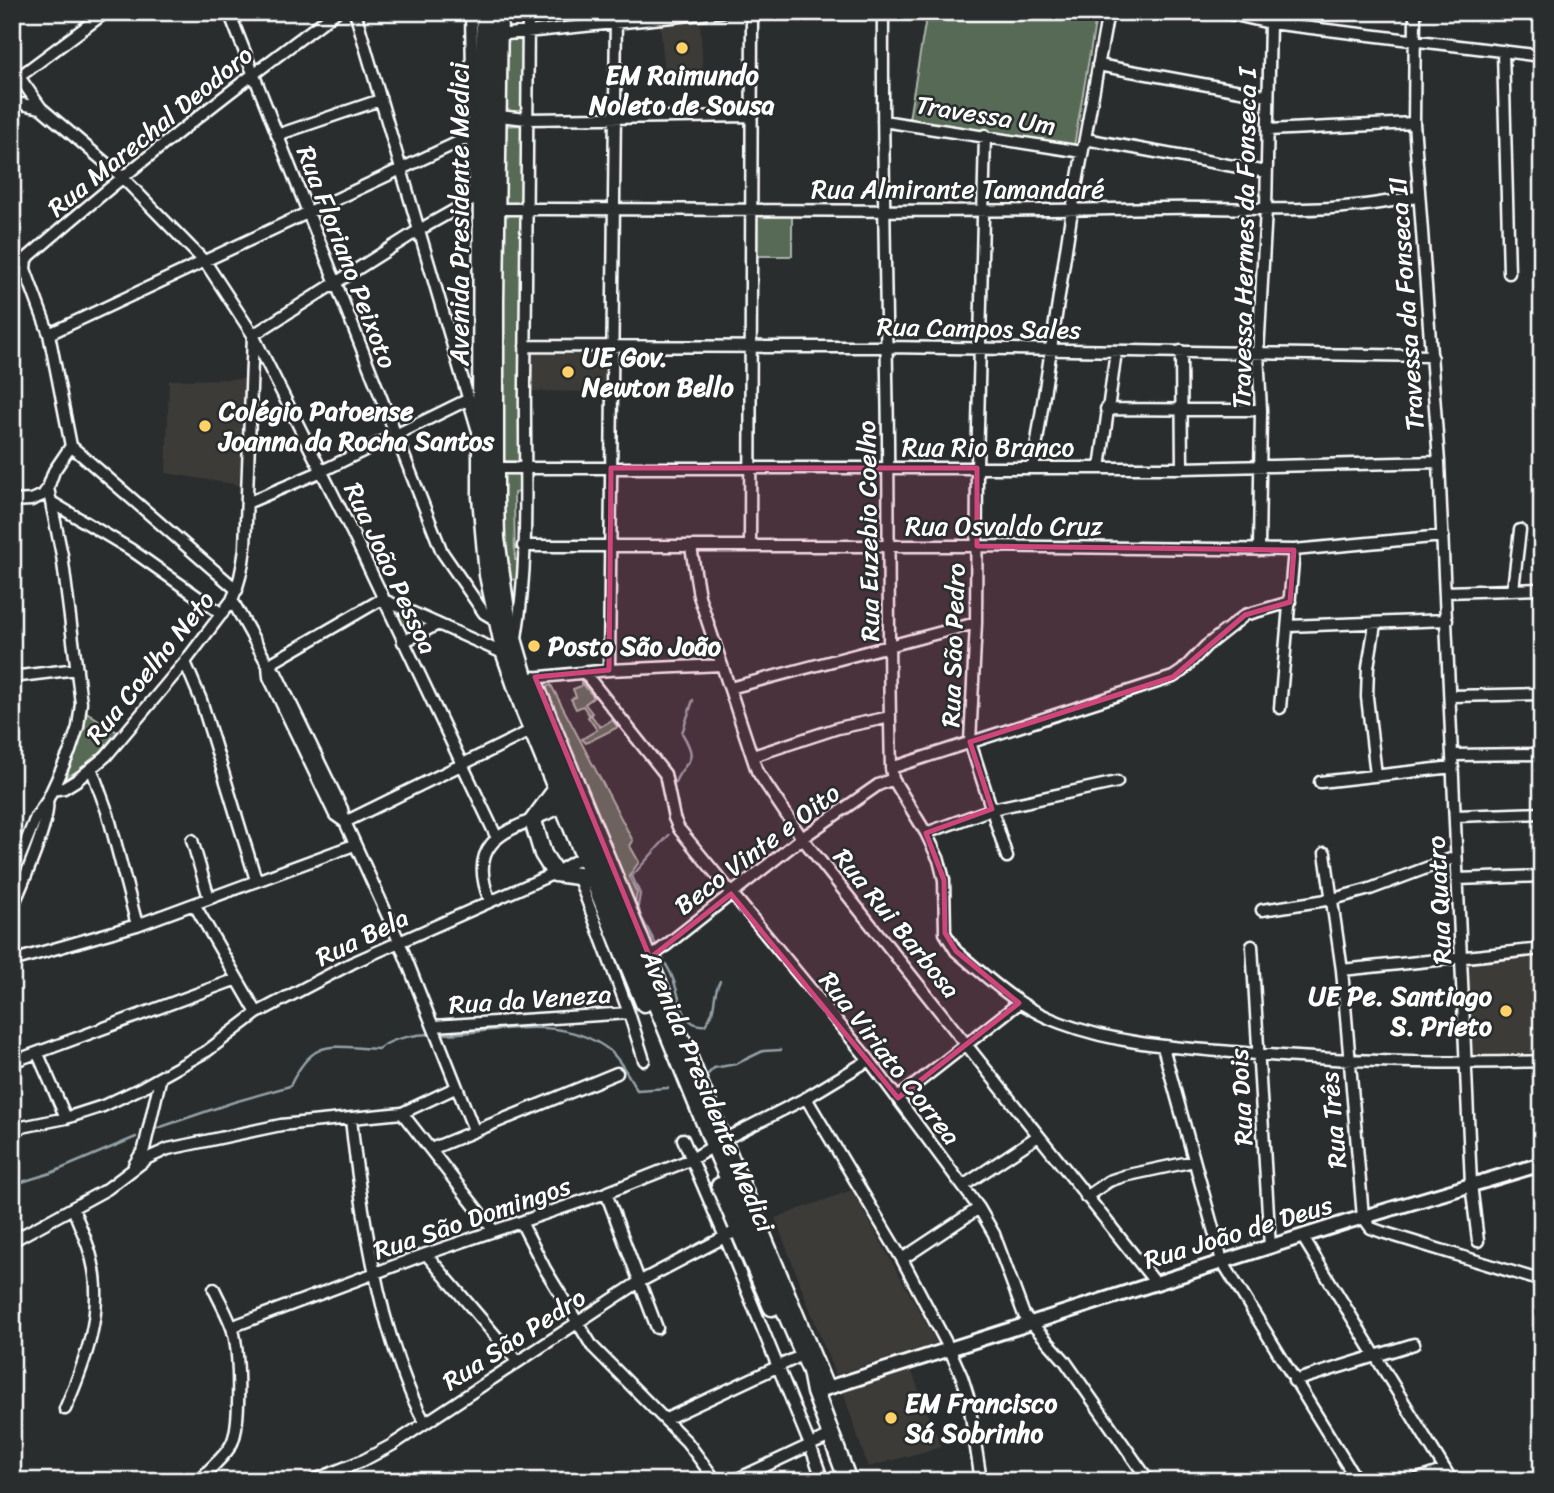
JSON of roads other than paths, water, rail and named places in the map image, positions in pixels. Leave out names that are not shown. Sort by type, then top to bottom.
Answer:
[{"type":"main road","name":"Avenida Presidente Medici","points":[[485,12],[491,92],[498,116],[495,468],[488,497]]},
{"type":"main road","name":"Avenida Presidente Medici","points":[[499,12],[491,92],[477,134],[481,443],[496,538],[502,619],[509,650],[525,680],[569,805],[709,1148],[732,1234],[801,1375],[822,1390]]},
{"type":"main road","name":"Avenida Presidente Medici","points":[[525,680],[532,730],[556,790],[569,805]]},
{"type":"main road","points":[[556,790],[533,821],[543,854],[555,873],[578,876],[594,882]]},
{"type":"main road","name":"Avenida Presidente Medici","points":[[588,853],[594,882],[709,1148],[822,1390]]},
{"type":"main road","points":[[822,1390],[831,1436],[848,1481]]},
{"type":"street","points":[[16,81],[106,12]]},
{"type":"street","name":"Rua Floriano Peixoto","points":[[229,12],[393,435],[442,552],[484,613],[502,619]]},
{"type":"street","name":"Rua Marechal Deodoro","points":[[49,334],[25,270],[26,259],[121,176],[336,12]]},
{"type":"street","points":[[355,12],[481,443]]},
{"type":"street","points":[[471,12],[477,134],[49,334],[71,446],[235,595],[312,769],[335,815],[345,822],[398,941],[474,1130]]},
{"type":"street","name":"Avenida Presidente Medici","points":[[509,650],[520,614],[523,546],[528,12]]},
{"type":"street","points":[[609,670],[616,12]]},
{"type":"street","points":[[498,35],[721,12]]},
{"type":"street","points":[[750,546],[752,12]]},
{"type":"street","name":"Rua Euzebio Coelho","points":[[883,12],[887,547],[892,773],[939,860],[944,880],[944,933],[949,942],[956,951],[1019,1003],[1059,1023],[1136,1043],[1349,1060],[1466,1064],[1542,1061]]},
{"type":"street","points":[[1032,468],[1072,210],[1108,12]]},
{"type":"street","points":[[1222,12],[1415,42],[1542,56]]},
{"type":"street","name":"Travessa da Fonseca II","points":[[1415,12],[1414,122],[1418,197],[1428,287],[1446,592]]},
{"type":"street","name":"Travessa Hermes da Fonseca I","points":[[1259,551],[1261,410],[1258,353],[1272,18]]},
{"type":"street","points":[[1503,51],[1509,272]]},
{"type":"street","points":[[1098,65],[1268,96]]},
{"type":"street","name":"Rua João Pessoa","points":[[12,67],[16,81],[41,108],[121,176],[205,263],[253,335],[497,838]]},
{"type":"street","points":[[277,135],[380,100]]},
{"type":"street","name":"Rua João Pessoa","points":[[12,102],[41,108]]},
{"type":"street","points":[[498,116],[527,119],[616,119],[752,116]]},
{"type":"street","name":"Travessa Um","points":[[883,121],[1083,152]]},
{"type":"street","points":[[1268,130],[1414,122]]},
{"type":"street","name":"Rua São Pedro","points":[[985,135],[976,623],[970,742],[1007,857]]},
{"type":"street","points":[[1085,139],[1266,172]]},
{"type":"street","points":[[253,335],[419,230],[479,196]]},
{"type":"street","name":"Rua Almirante Tamandaré","points":[[497,209],[1266,209],[1353,207],[1418,197]]},
{"type":"street","name":"Rua Coelho Neto","points":[[52,790],[64,788],[92,770],[106,757],[185,662],[235,595],[242,576],[245,548],[253,335]]},
{"type":"street","name":"Rua Campos Sales","points":[[525,346],[887,347],[1432,356]]},
{"type":"street","points":[[1100,468],[1116,351]]},
{"type":"street","points":[[1181,351],[1182,468]]},
{"type":"street","points":[[247,503],[321,471],[469,399]]},
{"type":"street","points":[[1106,410],[1261,410]]},
{"type":"street","points":[[12,501],[43,495],[54,471],[71,446]]},
{"type":"street","name":"Rua Rio Branco","points":[[495,468],[1182,468],[1439,462]]},
{"type":"street","points":[[12,876],[78,727],[81,703],[53,503],[48,488]]},
{"type":"street","points":[[53,503],[130,549],[222,614]]},
{"type":"street","points":[[1513,589],[1520,530]]},
{"type":"street","name":"Rua Osvaldo Cruz","points":[[523,546],[977,546],[1259,551],[1443,536]]},
{"type":"street","name":"Rua Rui Barbosa","points":[[691,547],[699,596],[757,771],[803,838],[1155,1282]]},
{"type":"street","points":[[1280,708],[1294,550]]},
{"type":"street","points":[[1446,592],[1542,589]]},
{"type":"street","name":"Rua Quatro","points":[[1446,592],[1471,1184],[1478,1241]]},
{"type":"street","points":[[268,665],[382,599],[438,624],[509,650]]},
{"type":"street","name":"Beco Vinte e Oito","points":[[650,958],[803,838],[892,773],[970,742],[1172,677],[1245,615],[1290,601]]},
{"type":"street","points":[[1287,625],[1447,620]]},
{"type":"street","points":[[730,688],[976,623]]},
{"type":"street","points":[[403,642],[438,624]]},
{"type":"street","points":[[1375,624],[1368,667],[1367,697],[1376,775]]},
{"type":"street","points":[[185,662],[201,700],[256,880]]},
{"type":"street","points":[[709,1148],[650,958],[525,680],[609,670],[722,665]]},
{"type":"street","points":[[12,677],[77,669]]},
{"type":"street","name":"Rua Viriato Correa","points":[[584,673],[665,774],[674,818],[679,829],[869,1060],[979,1208],[994,1234],[1024,1315],[1065,1361],[1149,1481]]},
{"type":"street","points":[[1451,696],[1542,694]]},
{"type":"street","points":[[753,756],[838,728],[890,717]]},
{"type":"street","points":[[345,822],[532,730]]},
{"type":"street","points":[[1453,755],[1542,754]]},
{"type":"street","points":[[1320,782],[1453,767]]},
{"type":"street","points":[[92,770],[108,814],[137,925]]},
{"type":"street","points":[[926,834],[992,809],[1117,782]]},
{"type":"street","points":[[12,908],[43,826],[47,802]]},
{"type":"street","points":[[490,901],[481,874],[485,850],[497,838],[569,805]]},
{"type":"street","points":[[1456,816],[1542,813]]},
{"type":"street","points":[[192,840],[209,898]]},
{"type":"street","points":[[12,961],[137,925],[354,845]]},
{"type":"street","name":"Rua Bela","points":[[12,1129],[66,1118],[103,1106],[160,1080],[207,1051],[257,1013],[398,941],[555,873],[588,853]]},
{"type":"street","name":"Rua Três","points":[[1325,853],[1342,970],[1363,1217]]},
{"type":"street","points":[[1262,910],[1333,899],[1370,889],[1456,857]]},
{"type":"street","name":"Avenida Presidente Medici","points":[[578,876],[644,1060]]},
{"type":"street","points":[[1457,879],[1542,876]]},
{"type":"street","points":[[194,904],[257,1013]]},
{"type":"street","name":"Rua Dois","points":[[1252,946],[1270,1247]]},
{"type":"street","points":[[1342,970],[1542,948]]},
{"type":"street","points":[[12,1062],[237,979]]},
{"type":"street","points":[[898,1098],[1019,1003]]},
{"type":"street","name":"Rua da Veneza","points":[[434,1027],[629,1013]]},
{"type":"street","points":[[1163,1047],[1222,1261],[1357,1481]]},
{"type":"street","points":[[38,1054],[66,1118]]},
{"type":"street","name":"Rua São Domingos","points":[[233,1332],[239,1324],[426,1254],[606,1193],[709,1148],[806,1098],[869,1060]]},
{"type":"street","points":[[431,1149],[617,1073]]},
{"type":"street","points":[[128,1175],[144,1149],[160,1080]]},
{"type":"street","points":[[12,1241],[128,1175],[148,1157],[192,1143],[281,1125],[402,1112],[455,1087]]},
{"type":"street","points":[[806,1098],[902,1259],[949,1348],[968,1396],[981,1481]]},
{"type":"street","points":[[402,1112],[494,1231]]},
{"type":"street","points":[[351,1119],[362,1213],[374,1274],[403,1377],[425,1423]]},
{"type":"street","points":[[963,1186],[1038,1136]]},
{"type":"street","points":[[682,1139],[709,1148]]},
{"type":"street","points":[[1086,1196],[1109,1181],[1124,1176],[1194,1161]]},
{"type":"street","name":"Rua João de Deus","points":[[822,1390],[1155,1282],[1542,1164]]},
{"type":"street","points":[[606,1193],[657,1328]]},
{"type":"street","points":[[65,1409],[79,1377],[90,1339],[96,1282],[92,1258],[73,1208]]},
{"type":"street","points":[[902,1259],[979,1208]]},
{"type":"street","points":[[1363,1217],[1371,1228],[1542,1281]]},
{"type":"street","points":[[521,1222],[577,1323],[610,1366],[687,1442],[716,1481]]},
{"type":"street","points":[[732,1234],[778,1366],[823,1481]]},
{"type":"street","name":"Rua São Pedro","points":[[312,1481],[364,1461],[639,1282],[732,1234]]},
{"type":"street","points":[[1302,1236],[1452,1481]]},
{"type":"street","points":[[426,1254],[517,1361]]},
{"type":"street","points":[[200,1481],[206,1471],[227,1452],[233,1440],[237,1379],[233,1332],[214,1289]]},
{"type":"street","points":[[1294,1381],[1414,1344]]},
{"type":"street","points":[[666,1419],[794,1359]]},
{"type":"street","points":[[733,1481],[831,1436]]},
{"type":"street","points":[[1412,1481],[1446,1470]]},
{"type":"waterway","points":[[674,785],[691,757],[682,733],[693,700]]},
{"type":"waterway","points":[[658,948],[640,915],[640,894],[632,876],[669,835]]},
{"type":"waterway","points":[[660,954],[672,976],[686,1016],[697,1025],[705,1025],[709,1019],[720,981]]},
{"type":"waterway","points":[[440,1034],[527,1028],[570,1032],[609,1050],[637,1090],[668,1088]]},
{"type":"waterway","points":[[152,1130],[290,1086],[307,1059],[325,1048],[378,1049],[404,1037],[434,1034]]},
{"type":"waterway","points":[[704,1078],[714,1068],[736,1064],[763,1051],[781,1050]]},
{"type":"waterway","points":[[12,1185],[51,1173],[136,1137]]},
{"type":"place","name":"EM Raimundo Noleto de Sousa","points":[[682,48]]},
{"type":"place","name":"UE Gov. Newton Bello","points":[[568,372]]},
{"type":"place","name":"Colégio Patoense Joanna da Rocha Santos","points":[[205,426]]},
{"type":"place","name":"Posto São João","points":[[534,646]]},
{"type":"place","name":"UE Pe. Santiago S. Prieto","points":[[1506,1011]]},
{"type":"place","name":"EM Francisco Sá Sobrinho","points":[[891,1418]]}]
